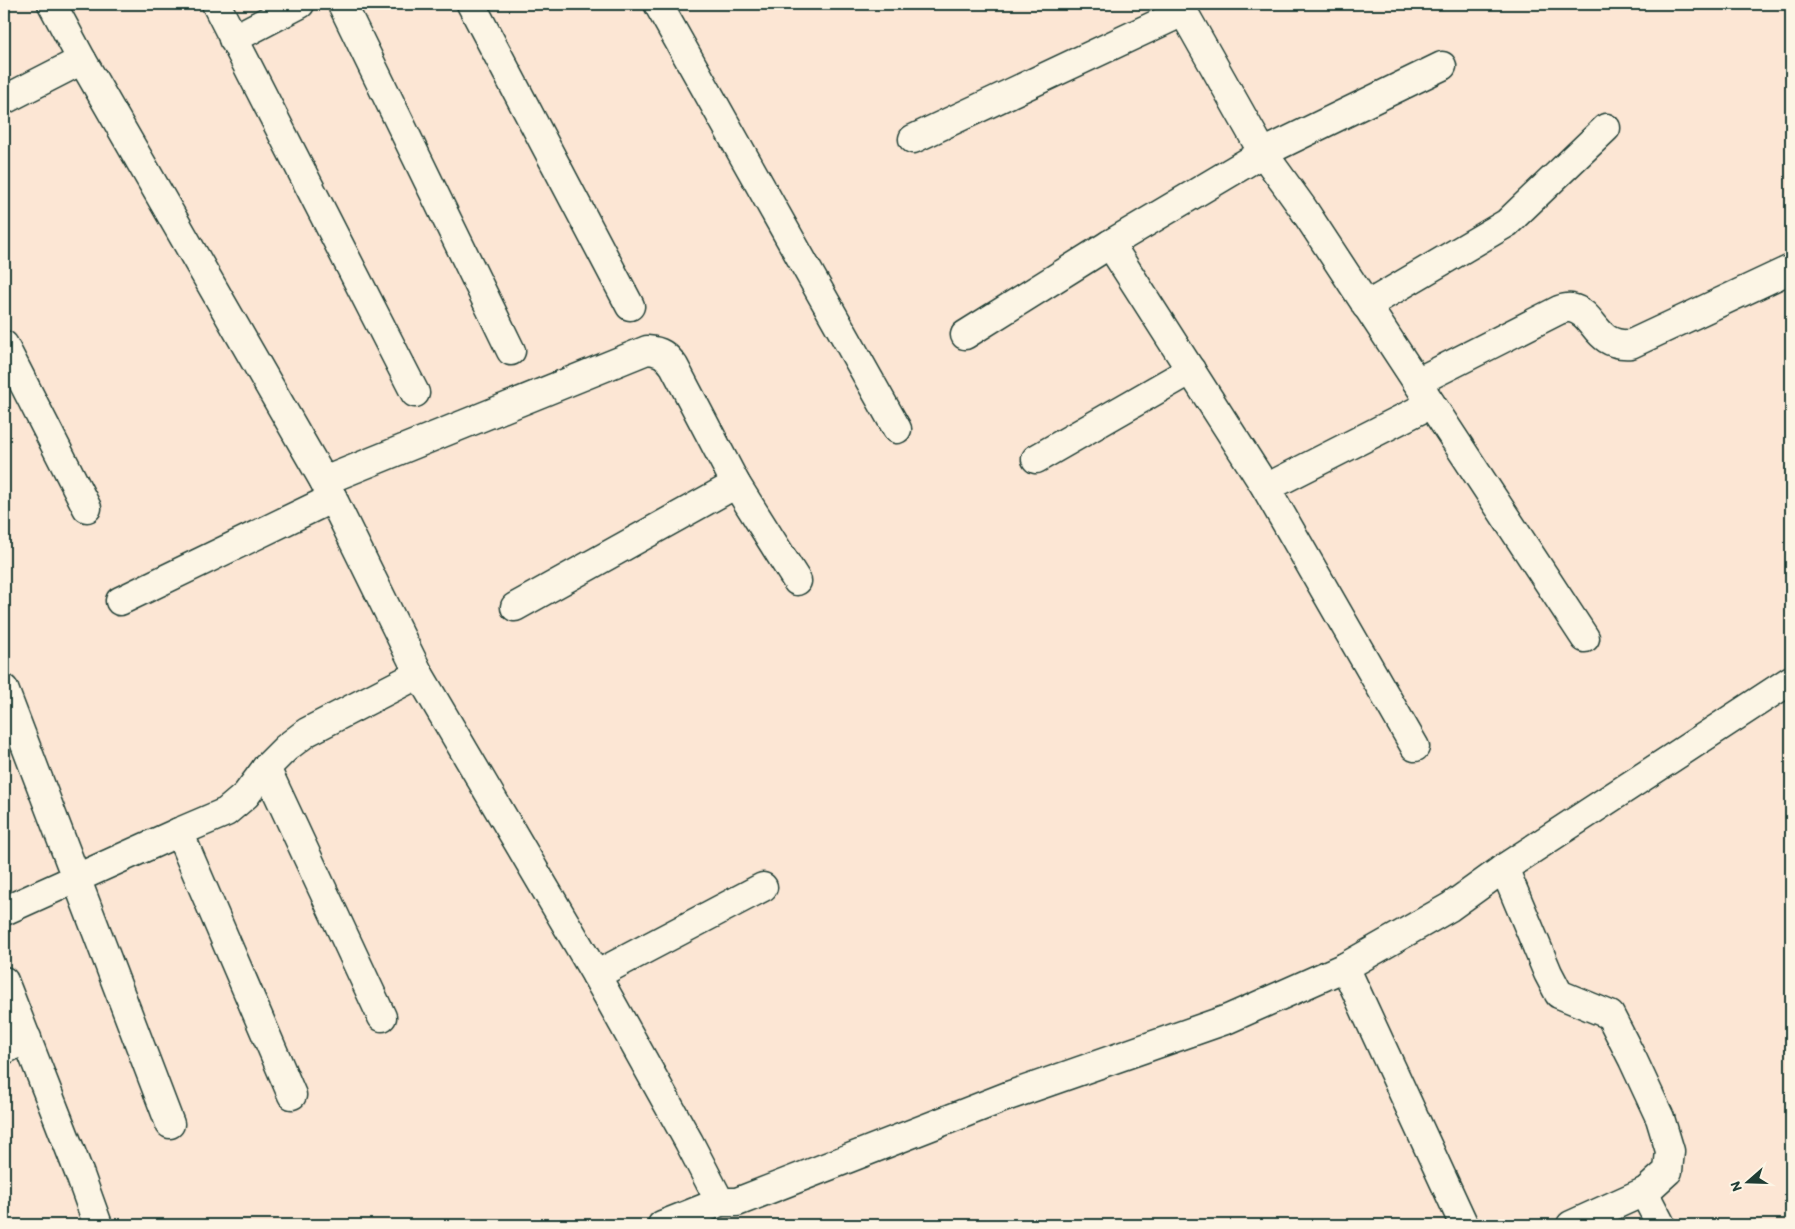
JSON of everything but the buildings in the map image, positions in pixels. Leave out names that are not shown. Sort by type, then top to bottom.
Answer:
[{"type":"street","points":[[52,4],[82,60],[329,490],[419,674],[596,975],[689,1142],[720,1202]]},
{"type":"street","points":[[216,4],[415,393]]},
{"type":"street","points":[[233,39],[300,4]]},
{"type":"street","points":[[342,4],[511,352]]},
{"type":"street","points":[[472,4],[630,306]]},
{"type":"street","points":[[658,4],[897,429]]},
{"type":"street","points":[[913,139],[1181,8],[1263,153],[1302,208],[1585,638]]},
{"type":"street","points":[[4,100],[82,60]]},
{"type":"street","points":[[965,335],[1110,244],[1263,153],[1442,66]]},
{"type":"street","points":[[1366,306],[1507,223],[1606,128]]},
{"type":"street","points":[[1110,244],[1266,488],[1415,747]]},
{"type":"street","points":[[1266,488],[1559,310],[1571,308],[1582,313],[1608,340],[1619,345],[1631,344],[1791,269]]},
{"type":"street","points":[[4,345],[88,508]]},
{"type":"street","points":[[120,601],[329,490],[647,350],[658,350],[667,356],[674,366],[736,484],[798,581]]},
{"type":"street","points":[[1036,460],[1190,370]]},
{"type":"street","points":[[515,607],[736,484]]},
{"type":"street","points":[[4,911],[226,812],[246,795],[266,768],[286,748],[307,732],[419,674]]},
{"type":"street","points":[[662,1225],[720,1202],[737,1202],[1008,1096],[1228,1019],[1345,967],[1450,907],[1504,868],[1791,680]]},
{"type":"street","points":[[4,689],[170,1124]]},
{"type":"street","points":[[266,768],[382,1017]]},
{"type":"street","points":[[179,832],[292,1095]]},
{"type":"street","points":[[1504,868],[1548,973],[1559,994],[1610,1015],[1660,1118],[1670,1151],[1668,1171],[1646,1191],[1571,1225]]},
{"type":"street","points":[[596,975],[763,887]]},
{"type":"street","points":[[1345,967],[1464,1225]]},
{"type":"street","points":[[4,981],[15,1044],[98,1225]]},
{"type":"street","points":[[1646,1191],[1661,1225]]}]
